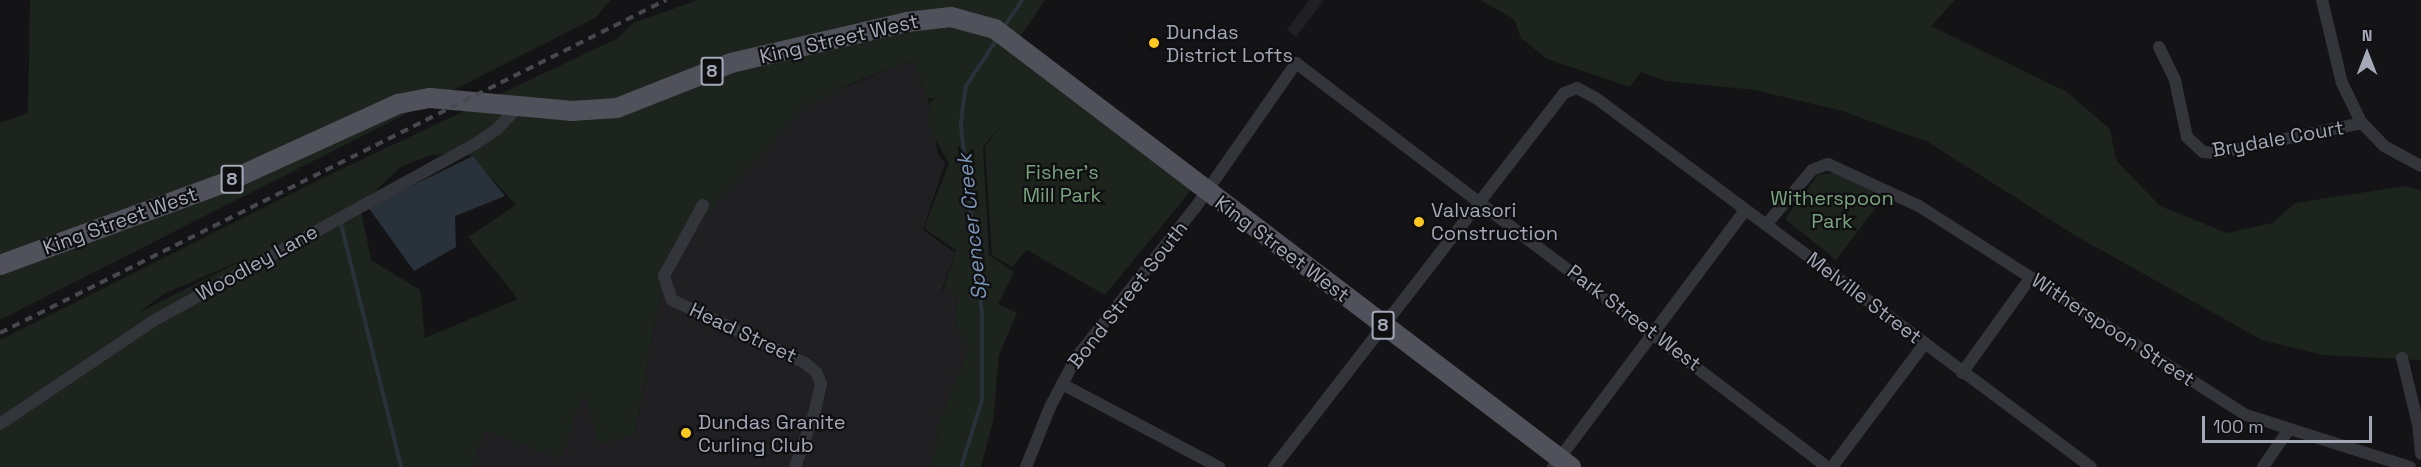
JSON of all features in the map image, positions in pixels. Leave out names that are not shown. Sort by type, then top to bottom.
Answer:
[{"type":"main road","name":"King Street West","points":[[0,265],[229,181],[398,104],[430,98],[517,108],[572,111],[617,108],[731,63],[907,22],[951,17],[995,29],[1382,324],[1561,464]]},
{"type":"street","points":[[2322,0],[2342,82],[2362,123],[2384,146],[2421,166]]},
{"type":"street","name":"Brydale Court","points":[[2159,47],[2175,80],[2187,137],[2203,152],[2216,153],[2362,123]]},
{"type":"street","name":"Bond Street South","points":[[1026,467],[1062,384],[1104,320],[1206,192],[1296,63]]},
{"type":"street","name":"Park Street West","points":[[1296,63],[1655,332],[1827,467]]},
{"type":"street","name":"Melville Street","points":[[1478,201],[1564,93],[1577,88],[1596,98],[2091,467]]},
{"type":"street","name":"Woodley Lane","points":[[0,424],[153,321],[475,144],[496,130],[517,108]]},
{"type":"street","name":"Witherspoon Street","points":[[1766,225],[1812,170],[1828,164],[1919,206],[2246,416],[2410,467]]},
{"type":"street","points":[[1274,467],[1478,201]]},
{"type":"street","name":"Head Street","points":[[703,206],[664,276],[672,300],[805,363],[816,372],[821,384],[815,411],[795,467]]},
{"type":"street","points":[[1561,464],[1744,210]]},
{"type":"street","points":[[1962,373],[2031,277]]},
{"type":"street","points":[[1832,467],[1925,344]]},
{"type":"street","points":[[2402,358],[2420,424],[2421,454]]},
{"type":"street","points":[[1062,384],[1219,467]]},
{"type":"street","points":[[2264,467],[2289,429]]},
{"type":"shaded area","points":[[1309,0],[1324,0],[1296,37],[1287,30]]},
{"type":"shaded area","points":[[911,60],[928,98],[938,154],[945,163],[923,230],[955,253],[941,293],[944,288],[958,297],[955,322],[969,347],[941,417],[931,467],[473,467],[484,431],[584,393],[635,433],[660,296],[697,225],[798,111],[813,100]]},
{"type":"shaded area","points":[[473,156],[505,196],[455,216],[456,247],[414,271],[368,207]]},
{"type":"green space","points":[[30,0],[611,0],[595,18],[0,320],[0,123],[28,113]]},
{"type":"green space","name":"Fisher's Mill Park","points":[[698,0],[1045,0],[1010,52],[1192,189],[1105,295],[1027,250],[1012,267],[992,255],[985,147],[1004,122],[983,147],[989,255],[1014,272],[998,304],[1017,313],[999,355],[993,421],[981,467],[931,467],[941,417],[969,347],[955,322],[958,297],[944,288],[956,250],[924,228],[949,163],[929,129],[930,102],[936,99],[928,98],[911,60],[850,84],[803,108],[697,225],[660,296],[635,433],[599,444],[584,394],[560,458],[484,431],[473,467],[0,467],[0,340],[327,176],[618,38],[633,23]],"holes":[[[453,153],[472,156],[516,205],[468,237],[518,299],[425,338],[420,290],[371,260],[360,205],[402,166],[432,155]],[[235,264],[138,313],[164,294]]]},
{"type":"green space","points":[[1480,0],[1955,0],[1931,26],[2065,91],[2110,129],[2116,160],[2160,206],[2227,233],[2272,223],[2295,203],[2405,186],[2421,190],[2421,360],[2323,355],[2262,340],[2076,236],[1928,142],[1842,111],[1755,90],[1666,81],[1641,72],[1630,87],[1547,59],[1521,38],[1514,19]]},
{"type":"green space","name":"Witherspoon Park","points":[[1834,173],[1884,197],[1836,260],[1785,219],[1818,175]]},
{"type":"waterway","name":"Spencer Creek","points":[[1004,27],[1022,0]]},
{"type":"waterway","name":"Spencer Creek","points":[[961,467],[982,400],[982,314],[961,126],[966,86],[997,39]]},
{"type":"waterway","points":[[340,220],[401,467]]},
{"type":"railway","points":[[0,333],[666,0]]},
{"type":"place","name":"Dundas District Lofts","points":[[1154,43]]},
{"type":"place","name":"Valvasori Construction","points":[[1419,222]]},
{"type":"place","name":"Dundas Granite Curling Club","points":[[686,433]]}]
